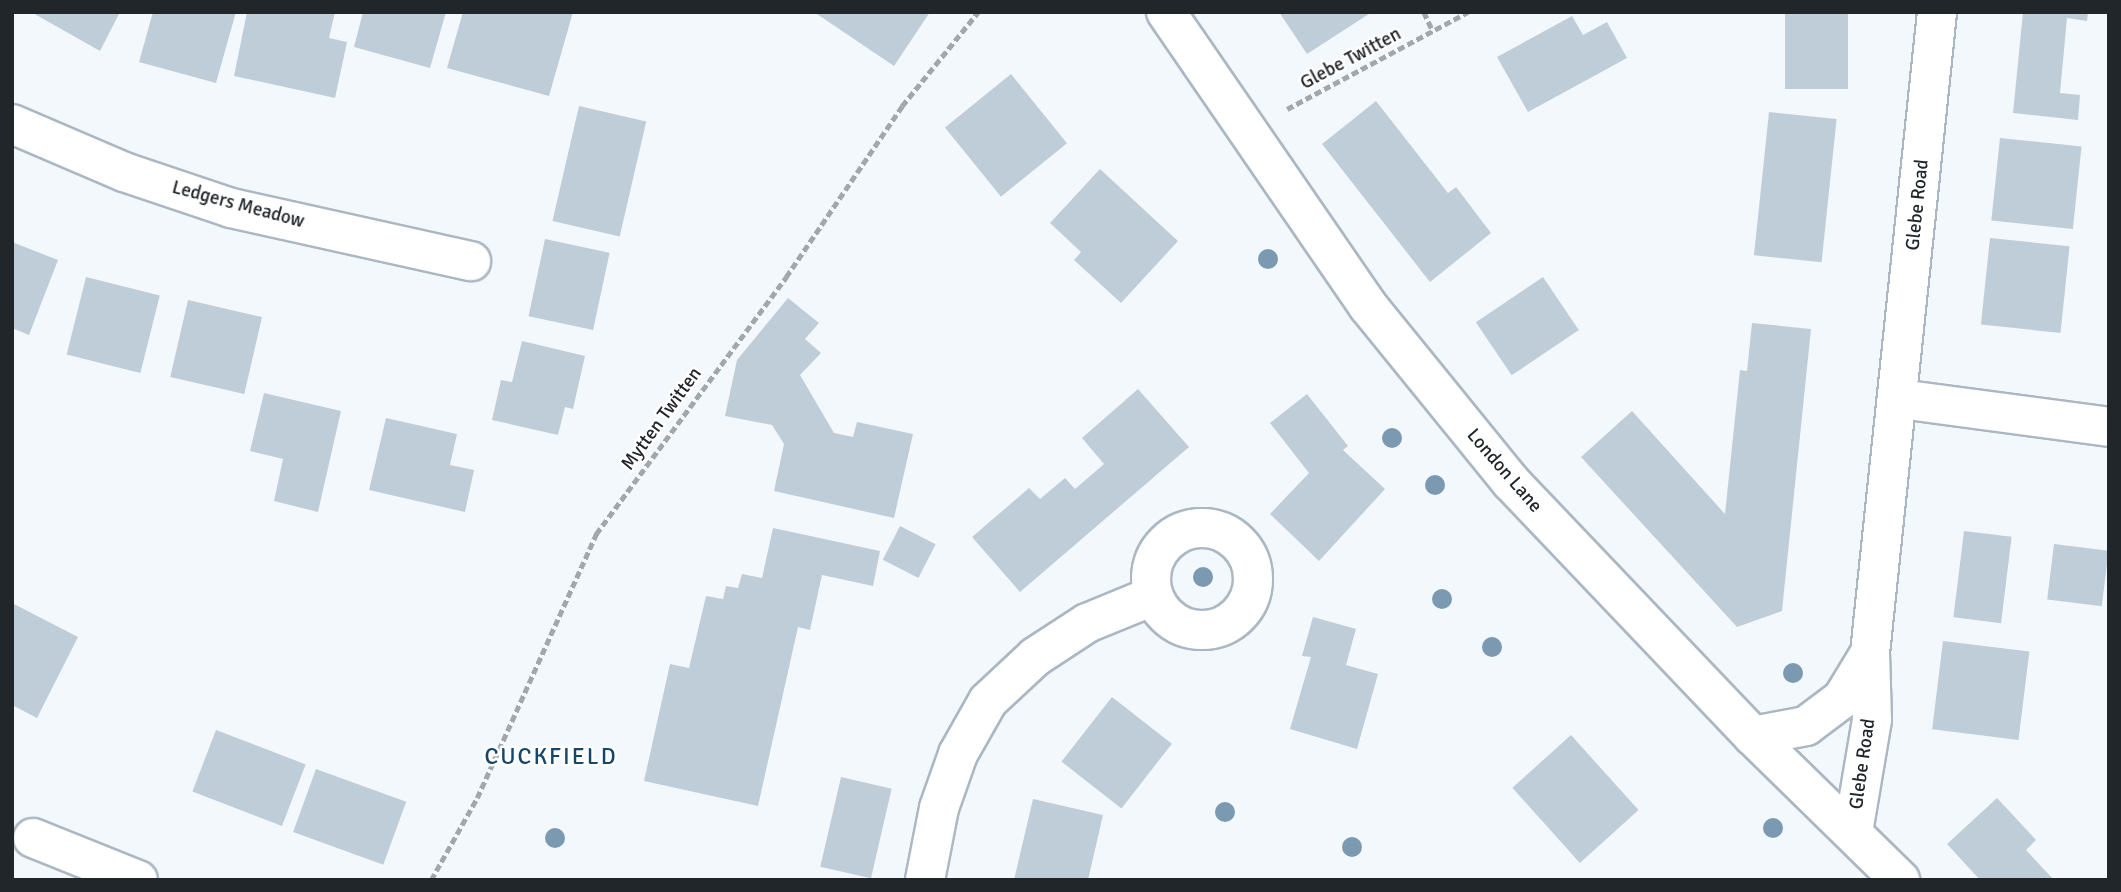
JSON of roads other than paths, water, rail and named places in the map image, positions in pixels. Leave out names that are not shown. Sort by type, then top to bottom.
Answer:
[{"type":"street","name":"London Lane","points":[[1166,12],[1368,306],[1511,482],[1752,736],[1900,880]]},
{"type":"street","name":"Glebe Road","points":[[1853,832],[1872,720],[1870,653],[1900,399],[1937,12]]},
{"type":"street","name":"Ledgers Meadow","points":[[12,124],[124,172],[231,208],[471,261]]},
{"type":"street","points":[[1900,399],[2109,427]]},
{"type":"street","points":[[925,880],[939,808],[958,754],[988,701],[1035,657],[1087,623],[1153,596]]},
{"type":"street","name":"Glebe Road","points":[[1752,736],[1805,726],[1842,699],[1870,653]]},
{"type":"street","points":[[33,838],[138,880]]},
{"type":"district","name":"CUCKFIELD","points":[[551,757]]}]
